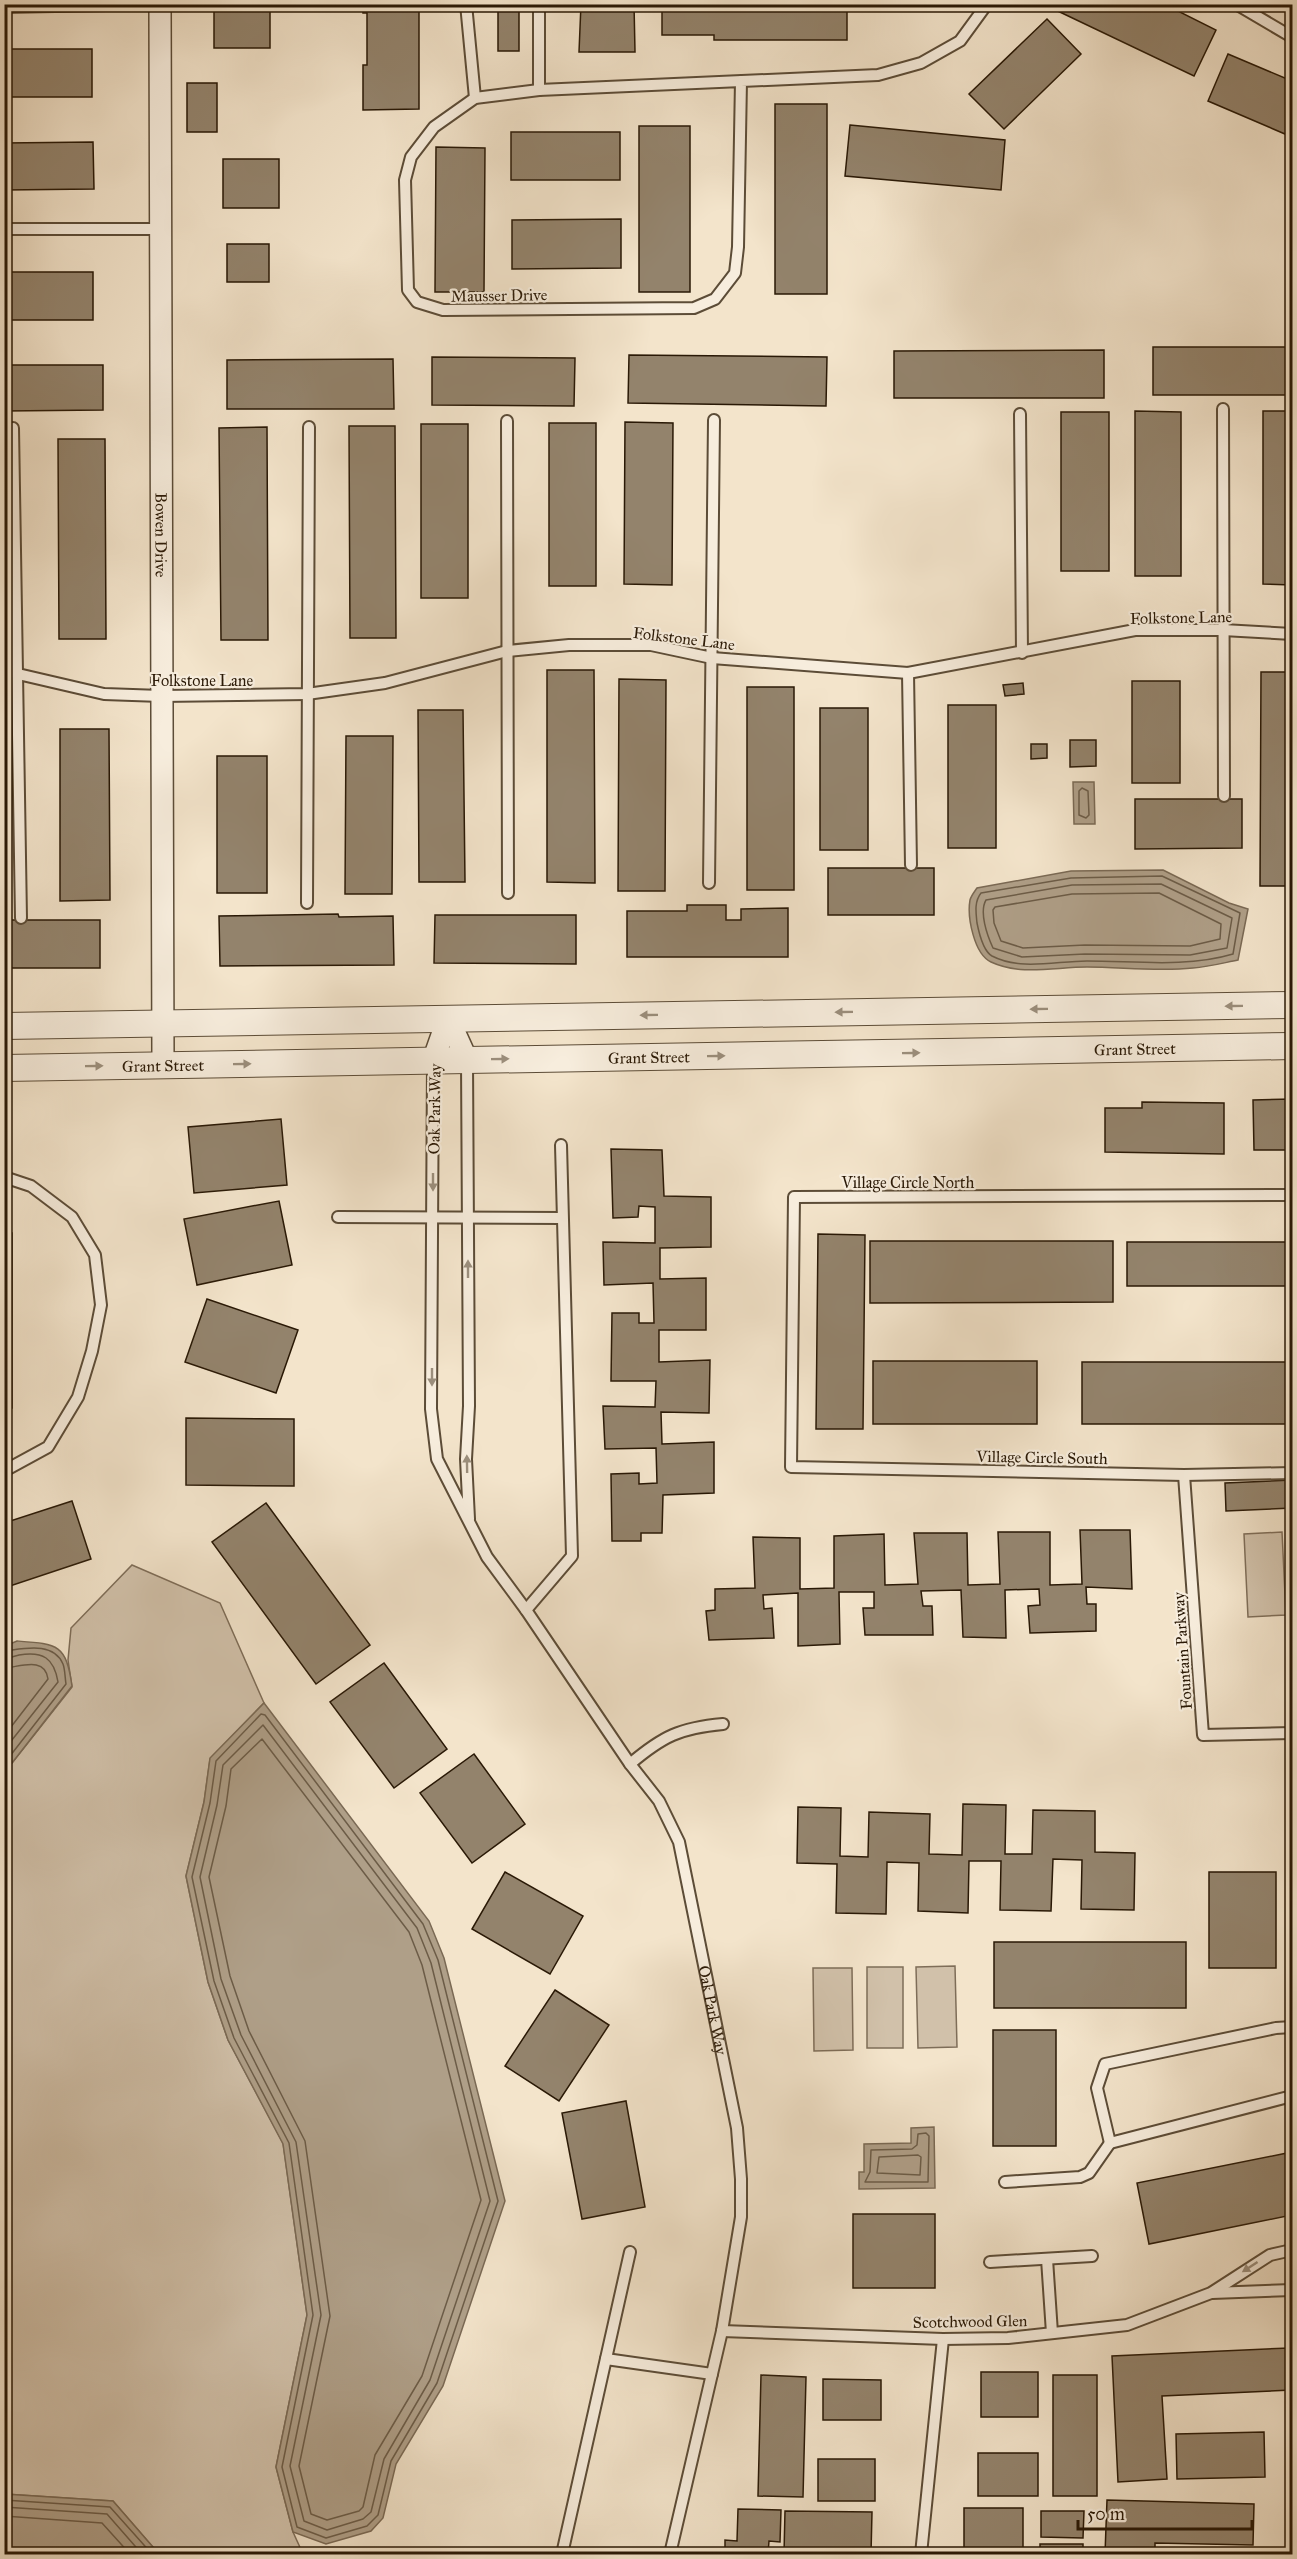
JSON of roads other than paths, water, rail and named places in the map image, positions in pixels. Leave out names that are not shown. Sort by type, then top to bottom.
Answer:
[{"type":"street","name":"Bowen Drive","points":[[159,4],[162,1065]]},
{"type":"street","points":[[4,1026],[1293,1005]]},
{"type":"street","name":"Oak Park Way","points":[[448,1018],[467,1060]]},
{"type":"street","name":"Oak Park Way","points":[[433,1061],[448,1018]]},
{"type":"street","name":"Grant Street","points":[[4,1068],[1293,1046]]},
{"type":"lane","points":[[4,7],[159,4]]},
{"type":"lane","points":[[466,4],[475,99]]},
{"type":"lane","points":[[539,4],[539,90]]},
{"type":"lane","name":"Mausser Drive","points":[[741,81],[738,247],[735,273],[715,299],[694,308],[443,310],[417,302],[408,290],[405,180],[411,157],[434,127],[475,99],[539,90],[741,81],[878,75],[921,63],[960,41],[987,4]]},
{"type":"lane","points":[[1236,4],[1293,37]]},
{"type":"lane","points":[[4,229],[160,229]]},
{"type":"lane","points":[[1223,409],[1224,796]]},
{"type":"lane","points":[[1020,414],[1022,653]]},
{"type":"lane","points":[[710,883],[714,420]]},
{"type":"lane","points":[[507,421],[508,893]]},
{"type":"lane","points":[[308,903],[309,427]]},
{"type":"lane","points":[[14,428],[21,918]]},
{"type":"lane","name":"Folkstone Lane","points":[[4,669],[104,694],[161,696],[307,694],[385,683],[507,651],[568,645],[651,645],[712,658],[908,673],[1135,630],[1223,630],[1293,634]]},
{"type":"lane","points":[[908,673],[911,865]]},
{"type":"lane","name":"Oak Park Way","points":[[467,1060],[469,1406],[466,1459],[469,1522]]},
{"type":"lane","name":"Oak Park Way","points":[[433,1061],[431,1409],[437,1459],[487,1557],[526,1610],[630,1764],[659,1801],[680,1842],[737,2128],[741,2217],[722,2331],[670,2554]]},
{"type":"lane","points":[[526,1610],[572,1556],[561,1145]]},
{"type":"lane","points":[[4,1177],[31,1185],[72,1218],[95,1255],[101,1305],[92,1351],[78,1397],[48,1447],[4,1471]]},
{"type":"lane","name":"Village Circle North","points":[[791,1467],[794,1197],[1293,1195]]},
{"type":"lane","points":[[338,1217],[562,1218]]},
{"type":"lane","name":"Village Circle South","points":[[791,1467],[1184,1475],[1293,1473]]},
{"type":"lane","name":"Fountain Parkway","points":[[1184,1475],[1203,1735],[1293,1733]]},
{"type":"lane","points":[[630,1764],[654,1743],[683,1729],[723,1724]]},
{"type":"lane","points":[[1110,2143],[1097,2088],[1105,2064],[1276,2028],[1293,2027]]},
{"type":"lane","points":[[1005,2182],[1080,2177],[1089,2173],[1110,2143],[1293,2096]]},
{"type":"lane","name":"Scotchwood Glen","points":[[722,2331],[943,2339],[1008,2338],[1127,2325],[1211,2293],[1270,2255],[1293,2250]]},
{"type":"lane","points":[[562,2554],[630,2252]]},
{"type":"lane","points":[[990,2262],[1092,2256]]},
{"type":"lane","points":[[1047,2259],[1052,2333]]},
{"type":"lane","name":"Scotchwood Glen","points":[[1211,2293],[1293,2290]]},
{"type":"lane","points":[[921,2554],[943,2339]]},
{"type":"lane","points":[[606,2359],[712,2374]]},
{"type":"water","points":[[1073,782],[1094,782],[1095,824],[1074,824]]},
{"type":"water","points":[[1163,870],[1229,903],[1248,909],[1238,960],[1180,969],[1087,967],[1026,970],[991,962],[985,958],[976,943],[969,907],[977,888],[1071,871]]},
{"type":"water","points":[[17,1641],[42,1643],[58,1649],[67,1662],[72,1686],[12,1763],[5,1764],[5,1646]]},
{"type":"water","points":[[264,1703],[429,1921],[444,1958],[505,2201],[443,2386],[396,2464],[383,2518],[371,2531],[326,2544],[293,2532],[276,2467],[307,2315],[283,2144],[228,2040],[208,1982],[186,1876],[204,1802],[210,1758]]},
{"type":"water","points":[[934,2127],[935,2188],[859,2189],[859,2172],[864,2172],[864,2144],[911,2143],[911,2128]]},
{"type":"water","points":[[4,2494],[113,2501],[159,2554],[5,2554]]}]
